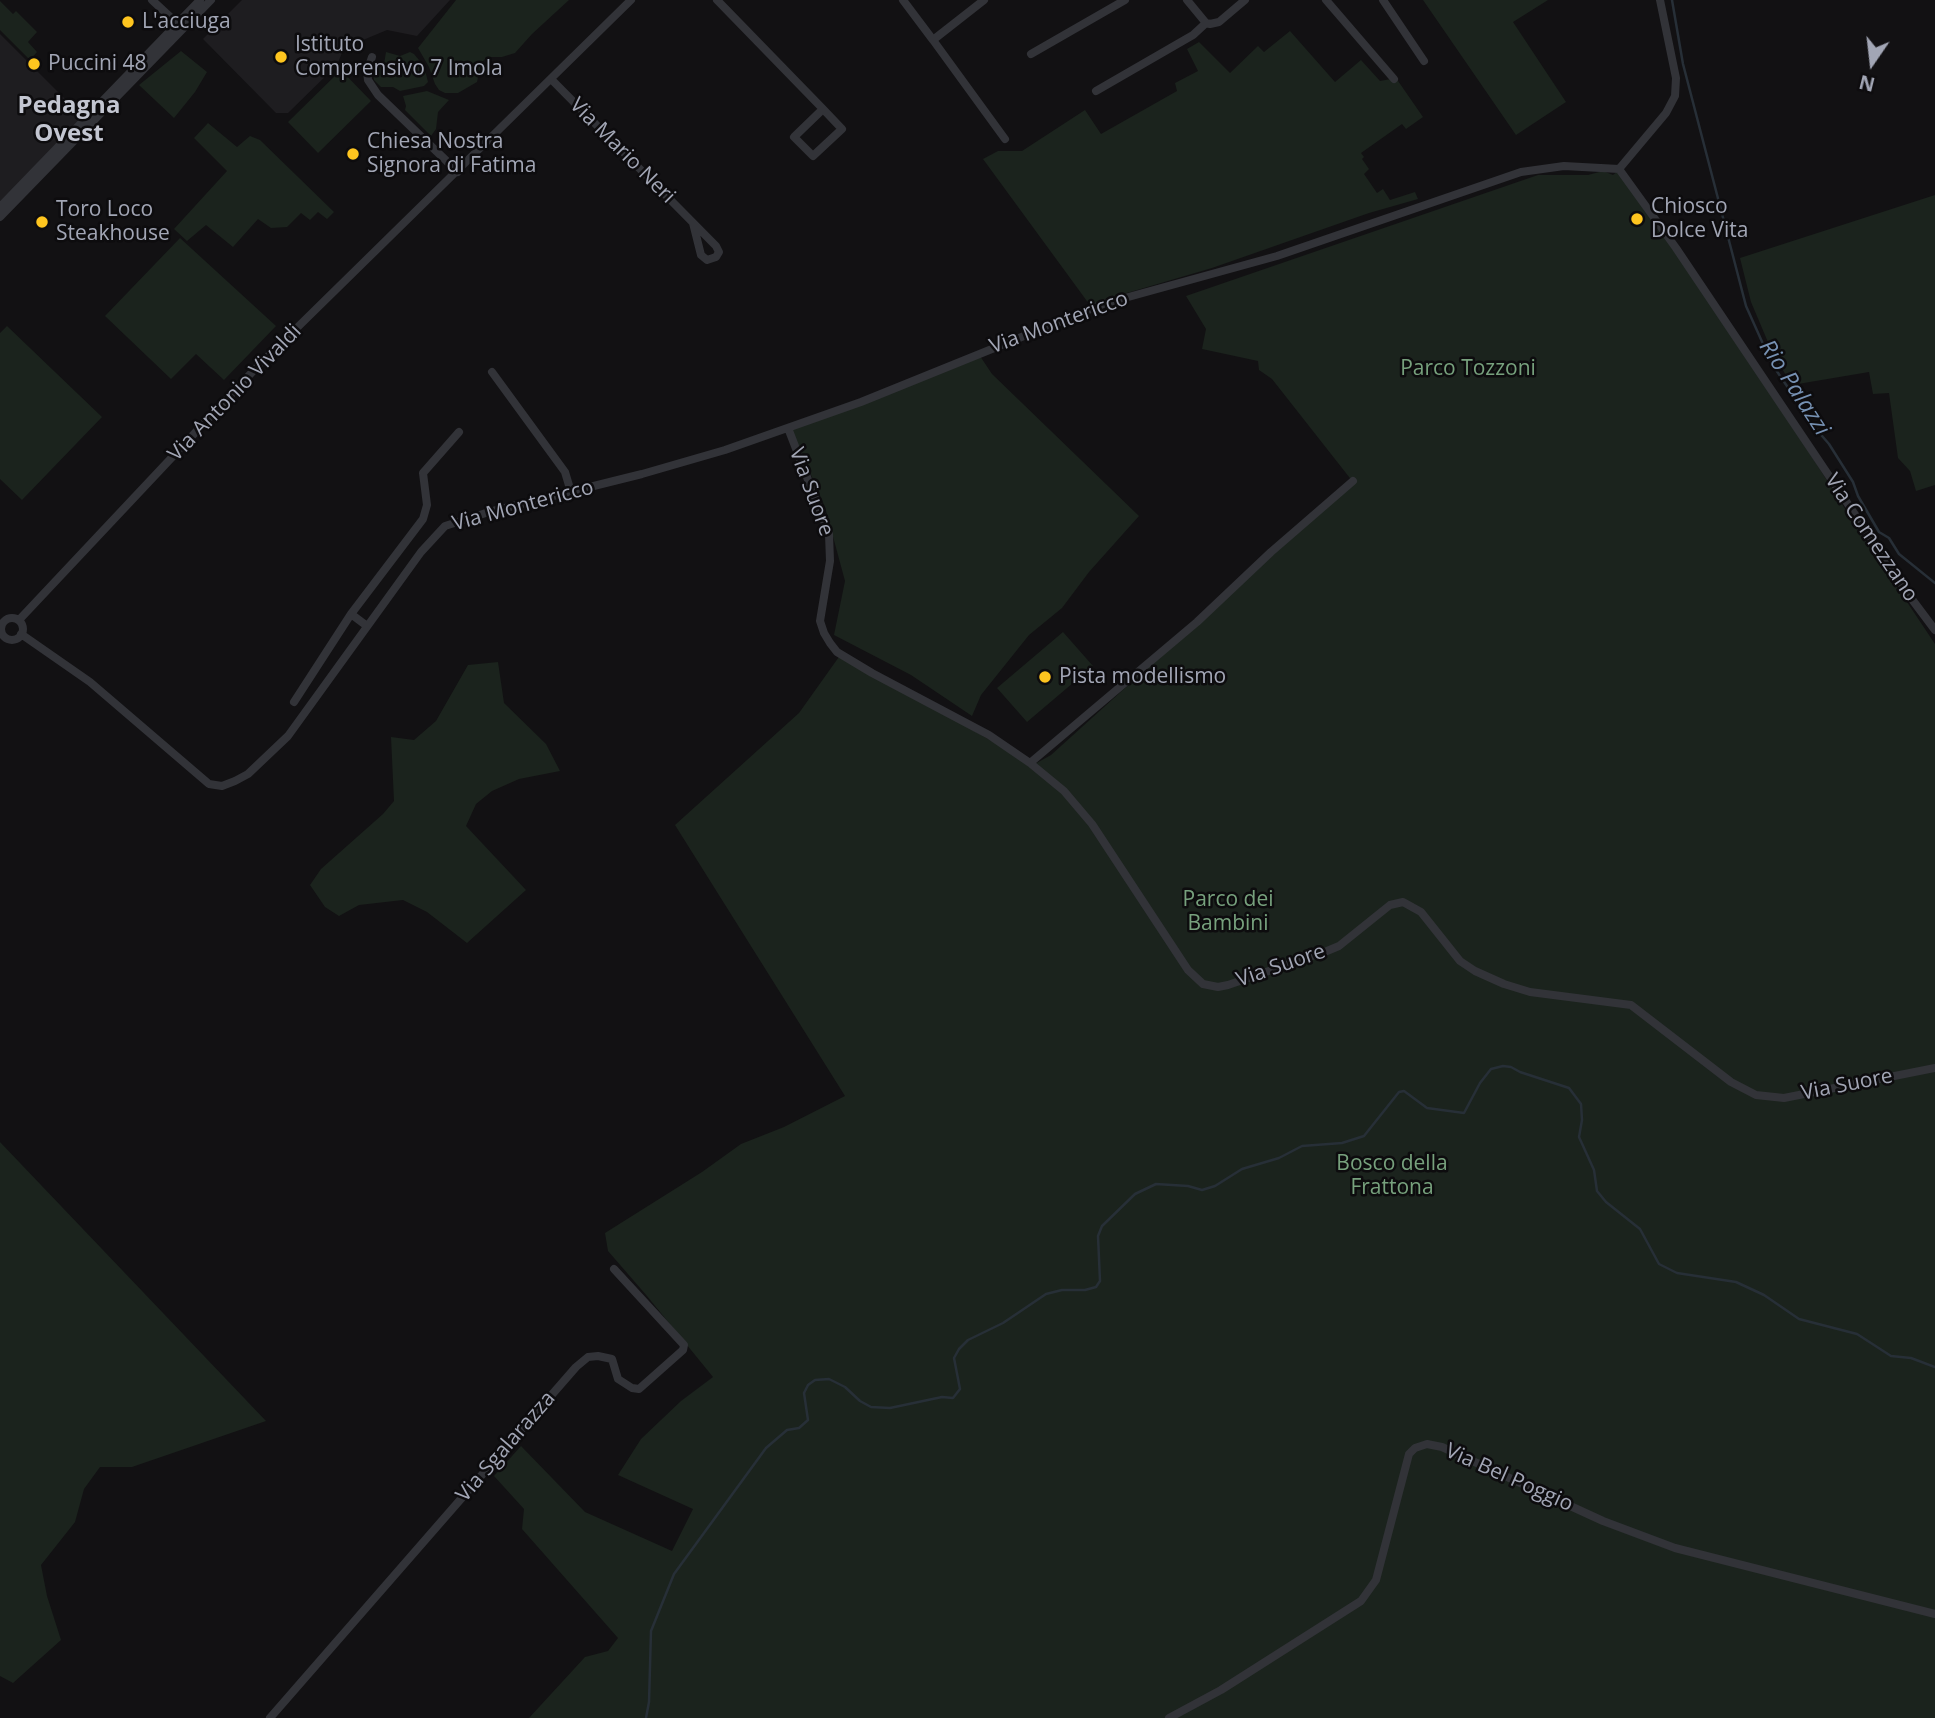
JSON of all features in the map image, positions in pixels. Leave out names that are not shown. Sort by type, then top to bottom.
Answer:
[{"type":"street","points":[[152,0],[180,26]]},
{"type":"street","points":[[180,26],[200,0]]},
{"type":"street","points":[[1,212],[180,26],[211,0]]},
{"type":"street","name":"Via Antonio Vivaldi","points":[[19,620],[256,368],[631,0]]},
{"type":"street","points":[[717,0],[823,109],[842,129],[813,156],[794,137],[823,109]]},
{"type":"street","points":[[903,0],[1005,139]]},
{"type":"street","points":[[933,40],[984,0]]},
{"type":"street","points":[[1031,54],[1125,0]]},
{"type":"street","points":[[1187,0],[1206,23],[1217,24],[1245,0]]},
{"type":"street","points":[[1326,0],[1394,79]]},
{"type":"street","points":[[1383,0],[1424,61]]},
{"type":"street","points":[[1619,169],[1666,113],[1675,96],[1676,78],[1660,0]]},
{"type":"street","points":[[1096,91],[1193,35],[1206,23]]},
{"type":"street","points":[[372,57],[367,72],[368,80],[378,95],[458,172]]},
{"type":"street","name":"Via Mario Neri","points":[[551,79],[693,223]]},
{"type":"street","name":"Via Montericco","points":[[22,634],[90,682],[197,775],[209,784],[222,786],[248,774],[288,736],[421,552],[445,526],[489,512],[713,454],[861,402],[1103,304],[1277,256],[1521,172],[1564,166],[1619,169]]},
{"type":"street","name":"Via Comezzano","points":[[1619,169],[1676,248],[1935,630]]},
{"type":"street","points":[[492,372],[565,472],[571,492]]},
{"type":"street","name":"Via Suore","points":[[788,428],[829,534],[831,561],[820,612],[824,633],[830,643],[846,657],[964,721],[1030,763],[1064,791],[1080,807],[1188,970],[1203,984],[1218,987],[1228,985],[1324,953],[1339,946],[1390,905],[1403,902],[1421,912],[1453,953],[1475,971],[1504,985],[1530,992],[1631,1005],[1731,1082],[1756,1095],[1784,1098],[1935,1068]]},
{"type":"street","name":"Via Montericco","points":[[294,702],[351,614],[423,519],[427,505],[423,473],[459,432]]},
{"type":"street","points":[[1030,763],[1197,622],[1271,552],[1353,481]]},
{"type":"street","points":[[351,614],[367,626]]},
{"type":"street","points":[[13,617],[19,620],[23,627],[22,634],[16,639],[2,641],[1,620],[13,617]]},
{"type":"street","name":"Via Sgalarazza","points":[[270,1718],[576,1367],[588,1357],[612,1359],[618,1379],[632,1388],[639,1389],[683,1350],[684,1345],[614,1269]]},
{"type":"street","name":"Via Bel Poggio","points":[[1169,1718],[1221,1690],[1361,1601],[1376,1580],[1409,1454],[1415,1448],[1427,1444],[1442,1447],[1602,1521],[1675,1548],[1935,1614]]},
{"type":"shaded area","name":"Istituto Comprensivo 7 Imola","points":[[242,0],[450,0],[417,36],[387,30],[344,48],[337,65],[288,113],[276,113],[203,39]]},
{"type":"shaded area","points":[[0,34],[85,119],[0,204]]},
{"type":"green space","points":[[456,0],[569,0],[515,53],[502,57],[487,57],[481,63],[477,82],[458,93],[445,93],[435,84],[418,48]]},
{"type":"green space","points":[[1423,0],[1548,0],[1513,22],[1566,102],[1516,135]]},
{"type":"green space","points":[[0,1],[13,14],[16,11],[37,32],[28,42],[37,52],[30,60],[0,30]]},
{"type":"green space","points":[[1290,31],[1335,82],[1361,60],[1380,81],[1396,78],[1423,117],[1406,129],[1402,124],[1361,153],[1369,169],[1364,174],[1377,193],[1383,189],[1390,200],[1415,192],[1418,199],[1369,213],[1212,268],[1110,298],[1092,308],[983,159],[998,151],[1022,151],[1085,110],[1101,134],[1177,91],[1175,83],[1198,71],[1187,49],[1199,42],[1230,73],[1258,46],[1264,52]]},
{"type":"green space","points":[[181,51],[207,72],[174,118],[139,85]]},
{"type":"green space","points":[[386,52],[400,56],[410,52],[414,54],[424,66],[428,82],[424,86],[400,91],[393,87],[381,87],[374,80],[373,72],[384,64]]},
{"type":"green space","points":[[341,70],[371,101],[318,153],[288,122]]},
{"type":"green space","points":[[427,91],[449,100],[438,112],[436,129],[431,136],[405,110],[403,96]]},
{"type":"green space","points":[[208,123],[237,147],[250,136],[260,140],[334,212],[327,219],[318,212],[310,220],[301,213],[287,227],[271,228],[258,219],[233,247],[206,225],[187,241],[174,229],[227,171],[194,138]]},
{"type":"green space","name":"Bosco della Frattona","points":[[1603,171],[1613,175],[1618,171],[1738,341],[1935,644],[1935,1718],[529,1718],[585,1657],[608,1651],[618,1638],[522,1529],[524,1509],[494,1476],[521,1446],[585,1512],[672,1551],[693,1509],[618,1475],[641,1439],[681,1401],[713,1377],[608,1251],[605,1233],[741,1144],[784,1127],[845,1096],[675,825],[799,713],[841,654],[1033,765],[1051,755],[1353,482],[1272,379],[1259,370],[1258,361],[1202,349],[1206,329],[1186,296],[1538,175],[1588,175]]},
{"type":"green space","points":[[1935,195],[1935,485],[1916,491],[1910,471],[1898,458],[1889,393],[1873,394],[1869,372],[1792,385],[1773,354],[1751,302],[1740,258]]},
{"type":"green space","points":[[180,238],[276,326],[224,380],[196,354],[171,379],[105,316]]},
{"type":"green space","points":[[7,326],[102,417],[22,500],[0,479],[0,333]]},
{"type":"green space","points":[[980,356],[992,374],[1139,516],[1089,572],[1062,608],[1029,635],[981,695],[972,716],[911,675],[834,635],[845,581],[825,507],[789,424]]},
{"type":"green space","name":"Pista modellismo","points":[[1063,632],[1093,666],[1027,722],[997,688]]},
{"type":"green space","points":[[498,662],[504,703],[546,744],[560,771],[519,779],[492,791],[476,804],[466,826],[526,890],[467,943],[427,912],[403,900],[359,905],[339,916],[325,907],[310,885],[321,869],[394,801],[391,737],[414,740],[436,721],[468,665]]},
{"type":"green space","points":[[0,1142],[266,1421],[132,1467],[100,1467],[84,1489],[75,1522],[41,1565],[47,1596],[61,1640],[13,1683],[0,1676]]},
{"type":"waterway","name":"Rio Palazzi","points":[[1672,0],[1683,64],[1746,306],[1772,364],[1829,444],[1879,532],[1889,538],[1899,554],[1935,583]]},
{"type":"waterway","points":[[646,1718],[651,1631],[674,1574],[766,1448],[787,1430],[799,1428],[808,1420],[804,1393],[808,1385],[815,1380],[829,1379],[845,1387],[871,1407],[890,1408],[942,1397],[953,1398],[960,1389],[954,1358],[968,1340],[1003,1323],[1046,1294],[1096,1287],[1100,1281],[1098,1236],[1102,1226],[1135,1194],[1156,1184],[1188,1186],[1202,1190],[1215,1186],[1242,1169],[1279,1158],[1302,1146],[1342,1143],[1364,1136],[1399,1092],[1404,1091],[1427,1108],[1464,1113],[1491,1069],[1503,1066],[1569,1088],[1581,1104],[1579,1137],[1594,1170],[1597,1191],[1606,1202],[1640,1229],[1659,1264],[1677,1273],[1736,1282],[1764,1295],[1799,1319],[1857,1334],[1891,1356],[1911,1358],[1935,1367]]},
{"type":"place","name":"L'acciuga","points":[[128,22]]},
{"type":"place","name":"Istituto Comprensivo 7 Imola","points":[[281,57]]},
{"type":"place","name":"Puccini 48","points":[[34,64]]},
{"type":"place","name":"Chiesa Nostra Signora di Fatima","points":[[353,154]]},
{"type":"place","name":"Chiosco Dolce Vita","points":[[1637,219]]},
{"type":"place","name":"Toro Loco Steakhouse","points":[[42,222]]},
{"type":"place","name":"Pista modellismo","points":[[1045,677]]},
{"type":"district","name":"Pedagna Ovest","points":[[69,120]]},
{"type":"park label","name":"Parco Tozzoni","points":[[1468,369]]},
{"type":"park label","name":"Parco dei Bambini","points":[[1228,912]]}]
